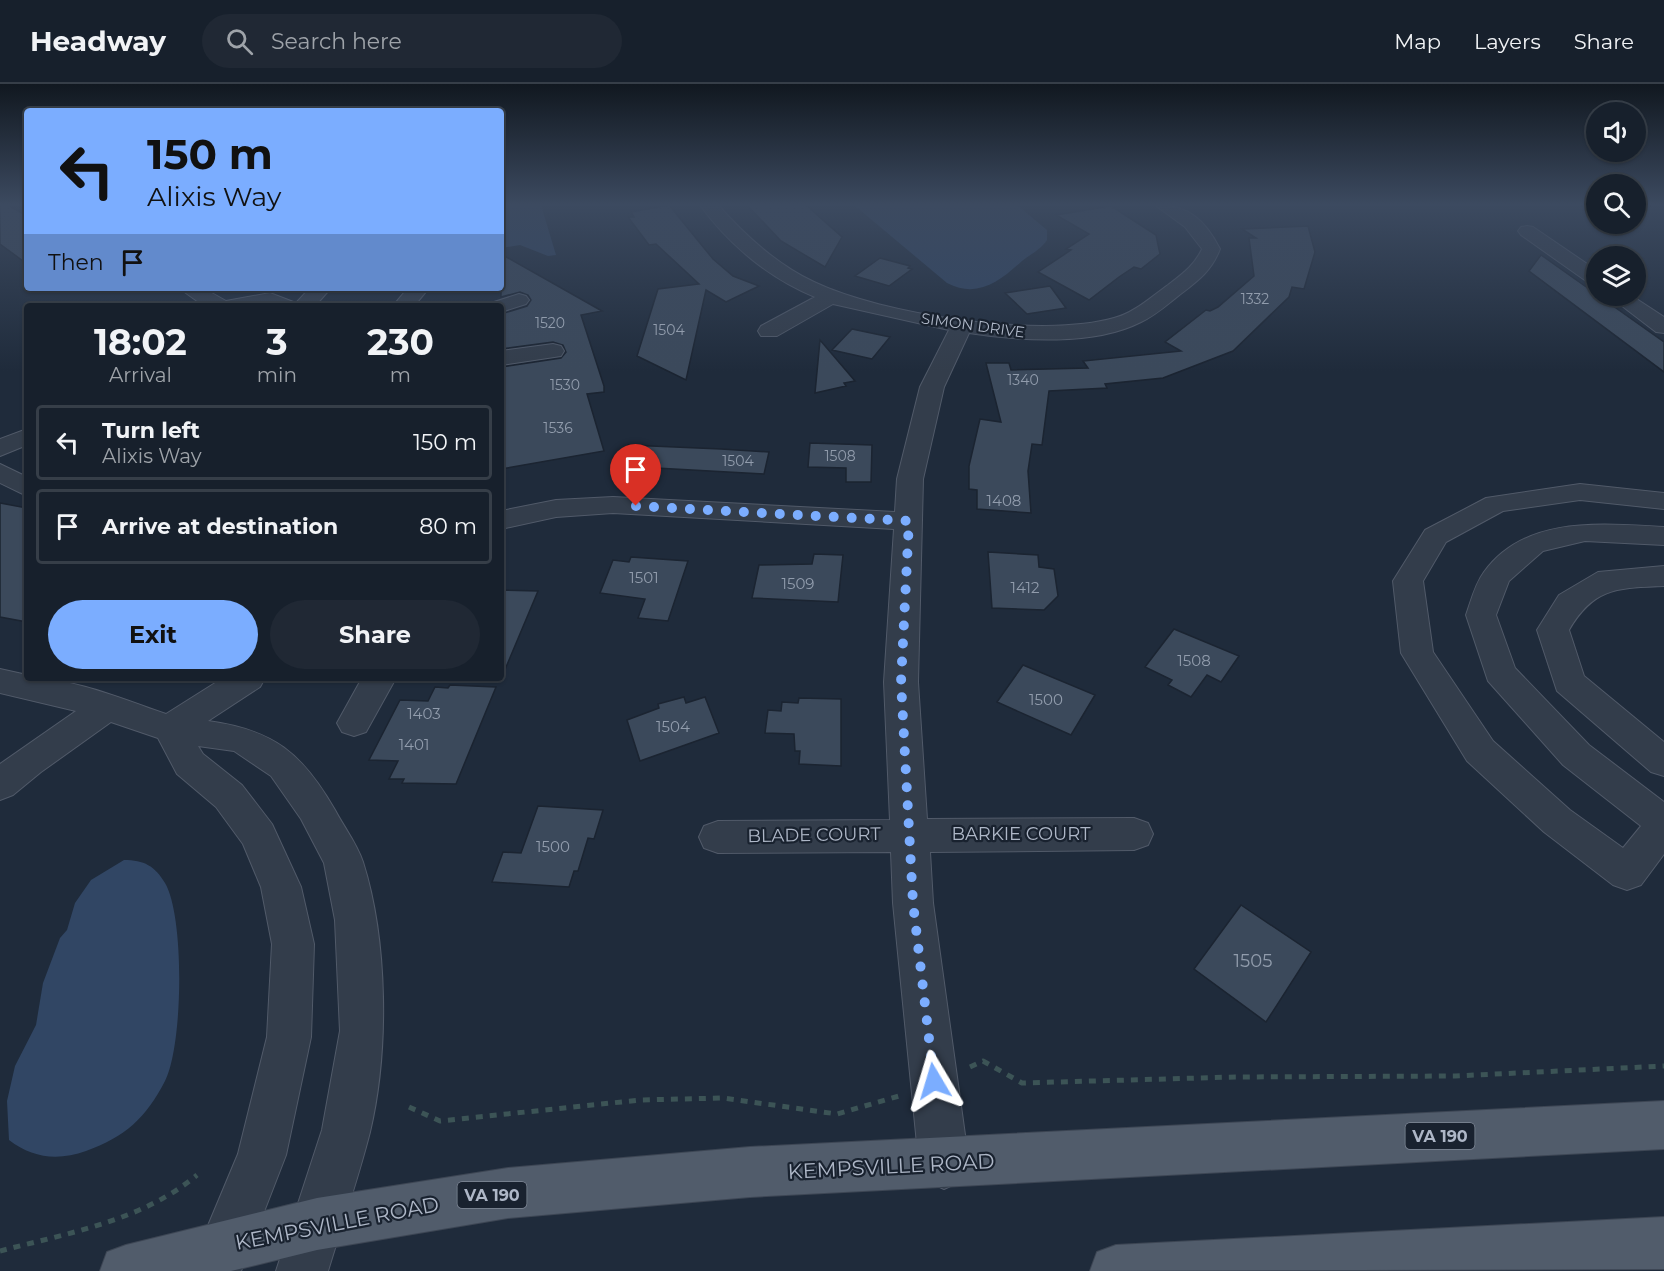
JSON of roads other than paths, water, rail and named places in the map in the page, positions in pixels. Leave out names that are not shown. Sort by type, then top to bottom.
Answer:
[{"type":"main road","name":"KEMPSVILLE ROAD","points":[[126,1271],[220,1258],[317,1224],[508,1193],[750,1172],[944,1164],[1664,1125]]},
{"type":"main road","points":[[1116,1271],[1664,1243]]},
{"type":"street","name":"SIMON DRIVE","points":[[762,260],[799,283],[830,297],[934,321],[1025,333],[1077,332],[1120,323],[1148,310],[1205,266],[1207,260]]},
{"type":"street","points":[[1565,260],[1586,273]]},
{"type":"street","points":[[194,291],[214,303]]},
{"type":"street","points":[[307,303],[318,291]]},
{"type":"street","points":[[406,303],[416,291]]},
{"type":"street","points":[[769,330],[830,297]]},
{"type":"street","points":[[248,303],[270,299],[280,303]]},
{"type":"street","points":[[1634,306],[1664,327]]},
{"type":"street","points":[[944,1164],[913,903],[901,682],[910,479],[932,387],[962,325]]},
{"type":"street","points":[[504,358],[553,351]]},
{"type":"street","points":[[0,448],[24,437]]},
{"type":"street","points":[[0,471],[24,459]]},
{"type":"street","points":[[0,471],[24,486]]},
{"type":"street","points":[[1664,501],[1580,492],[1496,504],[1436,536],[1408,581],[1417,652],[1480,752],[1557,821],[1627,873],[1664,824],[1576,754],[1500,673],[1481,615],[1496,577],[1533,544],[1585,532],[1664,536]]},
{"type":"street","points":[[504,519],[523,513],[568,506],[613,505],[909,521]]},
{"type":"street","points":[[1664,576],[1609,579],[1570,602],[1552,630],[1569,682],[1664,762]]},
{"type":"street","points":[[0,681],[106,708],[170,729],[242,739],[284,766],[314,808],[343,861],[356,920],[362,1031],[346,1130],[302,1271]]},
{"type":"street","points":[[170,729],[243,681]]},
{"type":"street","points":[[354,723],[377,681]]},
{"type":"street","points":[[0,785],[28,762],[106,708]]},
{"type":"street","points":[[170,729],[190,764],[229,796],[258,836],[281,887],[292,944],[286,1048],[262,1155],[220,1258]]},
{"type":"street","name":"BARKIE COURT","points":[[909,834],[1134,834]]},
{"type":"street","name":"BLADE COURT","points":[[718,837],[909,834]]},
{"type":"water","points":[[920,260],[1023,260],[988,286],[969,289],[947,283]]},
{"type":"water","points":[[124,860],[137,861],[153,868],[165,883],[171,900],[179,951],[179,982],[178,1012],[171,1064],[165,1081],[150,1106],[133,1125],[123,1132],[100,1145],[76,1154],[55,1157],[36,1154],[9,1140],[7,1101],[15,1066],[36,1025],[43,983],[60,938],[67,930],[75,903],[91,880]]}]
